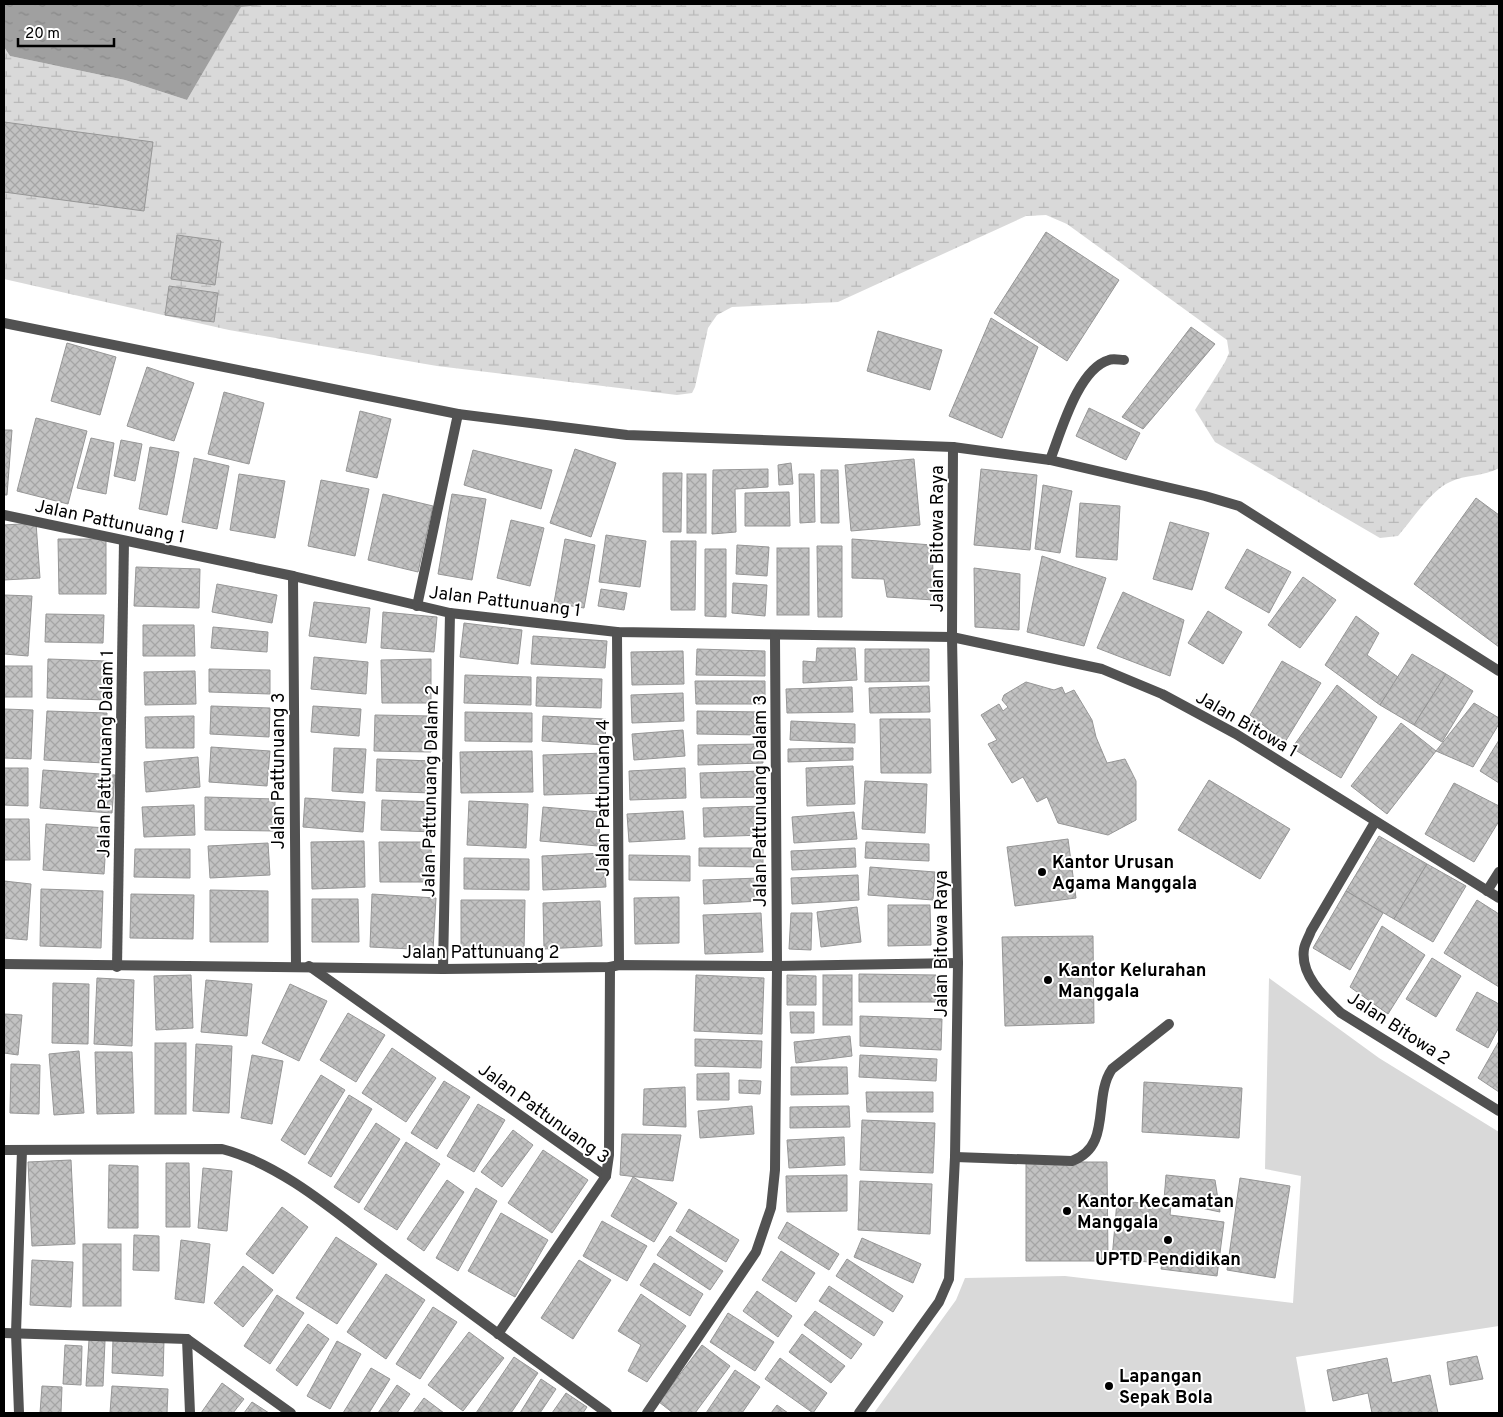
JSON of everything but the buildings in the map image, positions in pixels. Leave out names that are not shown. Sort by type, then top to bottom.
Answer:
[{"type":"street","points":[[4,323],[458,414],[627,435],[953,447],[1050,460],[1205,496],[1239,506],[1499,671]]},
{"type":"street","points":[[1050,460],[1069,412],[1087,377],[1096,366],[1110,359],[1124,360]]},
{"type":"street","points":[[416,606],[458,414]]},
{"type":"street","name":"Jalan Bitowa Raya","points":[[859,1413],[939,1302],[949,1279],[956,1157],[958,963],[952,637],[953,447]]},
{"type":"street","name":"Jalan Pattunuang 1","points":[[4,515],[293,576],[450,613],[617,632],[775,636],[952,637]]},
{"type":"street","name":"Jalan Pattunuang Dalam 1","points":[[118,967],[124,541]]},
{"type":"street","name":"Jalan Pattunuang 3","points":[[293,576],[296,966]]},
{"type":"street","name":"Jalan Pattunuang Dalam 2","points":[[443,969],[450,613]]},
{"type":"street","name":"Jalan Pattunuang 4","points":[[606,1176],[609,1155],[615,966],[617,632]]},
{"type":"street","name":"Jalan Pattunuang Dalam 3","points":[[647,1413],[756,1252],[771,1208],[775,1170],[777,966],[775,636]]},
{"type":"street","name":"Jalan Bitowa 1","points":[[952,637],[1102,669],[1162,694],[1236,734],[1499,898]]},
{"type":"street","name":"Jalan Bitowa 2","points":[[1375,822],[1311,931],[1304,950],[1305,962],[1310,977],[1320,994],[1341,1013],[1499,1111]]},
{"type":"street","points":[[1487,891],[1499,872]]},
{"type":"street","name":"Jalan Pattunuang 2","points":[[4,964],[118,967],[309,966],[443,969],[958,963]]},
{"type":"street","name":"Jalan Pattunuang 3","points":[[309,966],[606,1176],[498,1334]]},
{"type":"street","points":[[956,1157],[1072,1161],[1079,1158],[1092,1147],[1098,1135],[1105,1079],[1108,1074],[1170,1024]]},
{"type":"street","points":[[4,1150],[222,1149],[241,1154],[266,1166],[320,1202],[607,1413]]},
{"type":"street","points":[[19,1413],[16,1333],[22,1150]]},
{"type":"street","points":[[4,1333],[187,1339],[291,1413]]},
{"type":"street","points":[[187,1339],[190,1413]]},
{"type":"green space","points":[[271,4],[1499,4],[1499,468],[1487,473],[1456,479],[1443,486],[1429,498],[1398,536],[1380,538],[1215,442],[1195,410],[1225,362],[1229,353],[1227,340],[1067,224],[1046,215],[1026,216],[838,302],[732,307],[717,315],[708,328],[692,393],[677,395],[437,366],[229,330],[4,279],[4,47],[10,56],[125,80],[187,100],[241,6]]},
{"type":"green space","points":[[1269,978],[1379,1058],[1499,1132],[1499,1326],[1296,1357],[1306,1413],[874,1413],[956,1300],[965,1278],[1065,1276],[1293,1303],[1301,1176],[1265,1169]]},
{"type":"water","points":[[4,4],[271,4],[241,7],[187,100],[125,80],[10,56],[4,47]]},
{"type":"place","name":"Kantor Urusan Agama Manggala","points":[[1042,872]]},
{"type":"place","name":"Kantor Kelurahan Manggala","points":[[1048,980]]},
{"type":"place","name":"Kantor Kecamatan Manggala","points":[[1067,1211]]},
{"type":"place","name":"UPTD Pendidikan","points":[[1168,1240]]},
{"type":"place","name":"Lapangan Sepak Bola","points":[[1109,1386]]}]
